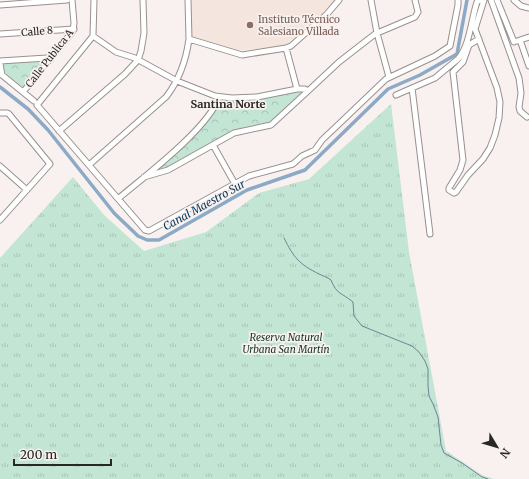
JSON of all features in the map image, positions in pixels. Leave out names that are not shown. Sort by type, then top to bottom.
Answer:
[{"type":"street","points":[[0,5],[67,0]]},
{"type":"street","name":"Calle Publica A","points":[[23,92],[74,29],[72,0]]},
{"type":"street","points":[[94,0],[93,36],[37,104],[145,230],[149,231],[249,176],[293,164],[302,156],[315,150],[322,140],[389,77],[435,56],[450,46],[458,0]]},
{"type":"street","points":[[60,131],[125,74],[138,60],[144,34],[143,0]]},
{"type":"street","points":[[89,165],[162,101],[177,81],[185,61],[189,39],[188,0]]},
{"type":"street","points":[[189,39],[242,55],[286,48],[292,45],[326,16],[339,0]]},
{"type":"street","points":[[371,0],[377,33],[389,77]]},
{"type":"street","points":[[144,177],[168,170],[237,132],[272,125],[339,62],[377,33],[415,17],[418,12],[415,0]]},
{"type":"street","points":[[396,95],[435,78],[453,64],[460,56],[468,39],[477,2],[480,0]]},
{"type":"street","points":[[478,38],[469,45],[463,62],[453,72],[463,156],[463,163],[449,188],[450,192],[454,193],[490,148],[495,135],[500,112],[496,82],[478,38],[475,26],[484,0]]},
{"type":"street","points":[[491,0],[519,78],[521,93],[519,109],[521,113],[527,117]]},
{"type":"street","points":[[497,0],[529,66]]},
{"type":"street","points":[[514,0],[521,6],[529,8]]},
{"type":"street","name":"Calle 8","points":[[0,34],[74,29]]},
{"type":"street","points":[[93,36],[116,52],[138,60],[177,81],[219,97],[257,97],[297,89],[308,90]]},
{"type":"street","points":[[508,44],[529,37]]},
{"type":"street","points":[[286,48],[297,89]]},
{"type":"street","points":[[34,101],[2,75],[0,62],[47,58],[51,59]]},
{"type":"street","points":[[412,88],[430,234]]},
{"type":"street","points":[[119,198],[194,131],[208,115],[219,97]]},
{"type":"street","points":[[0,113],[9,114],[49,162],[49,166],[0,220]]},
{"type":"street","points":[[213,145],[235,184]]},
{"type":"street","points":[[0,166],[27,190]]},
{"type":"street","points":[[458,173],[466,178]]},
{"type":"shaded area","name":"Instituto Técnico Salesiano Villada","points":[[191,0],[335,0],[323,13],[284,46],[236,51],[192,37]]},
{"type":"green space","points":[[44,61],[25,87],[3,72],[3,65],[5,63]]},
{"type":"green space","points":[[302,91],[304,92],[275,120],[268,124],[233,132],[168,168],[153,172],[187,142],[220,100],[268,97]]},
{"type":"green space","name":"Reserva Natural Urbana San Martín","points":[[391,104],[409,252],[446,451],[482,475],[494,479],[0,479],[0,258],[73,177],[104,215],[144,251],[206,232],[259,193],[309,179]]},
{"type":"waterway","name":"Canal Maestro Sur","points":[[0,87],[28,109],[48,130],[114,213],[138,236],[147,240],[159,240],[247,190],[305,170],[388,89],[420,75],[457,54],[467,0]]},
{"type":"waterway","points":[[284,238],[294,256],[298,260],[312,270],[331,280],[337,291],[353,302],[354,316],[362,326],[412,346],[419,352],[428,369],[429,396],[438,417],[441,445],[444,453],[482,477],[488,479]]},
{"type":"place","name":"Instituto Técnico Salesiano Villada","points":[[250,25]]},
{"type":"district","name":"Santina Norte","points":[[228,104]]}]
